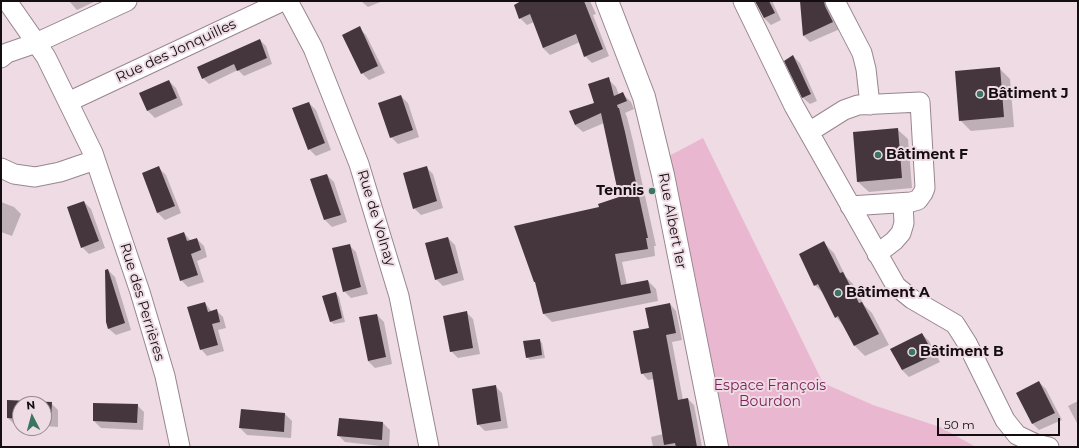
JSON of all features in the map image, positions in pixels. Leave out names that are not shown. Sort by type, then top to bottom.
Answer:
[{"type":"main road","name":"Rue Albert 1er","points":[[607,1],[644,98],[662,168],[717,447]]},
{"type":"street","name":"Rue des Perrières","points":[[7,1],[46,57],[95,160],[140,292],[161,362],[180,447]]},
{"type":"street","points":[[1,58],[7,53],[36,43],[127,1]]},
{"type":"street","name":"Rue des Jonquilles","points":[[68,102],[283,1]]},
{"type":"street","name":"Rue de Volnay","points":[[288,1],[313,48],[359,164],[399,296],[429,447]]},
{"type":"street","points":[[743,1],[794,106],[896,286],[902,292],[955,324],[967,343],[1005,420],[1017,435],[1036,444],[1048,447]]},
{"type":"street","points":[[835,1],[862,52],[866,69],[870,105]]},
{"type":"street","points":[[809,132],[844,110],[858,105],[920,102],[925,188],[918,200],[903,203],[850,206]]},
{"type":"street","points":[[1,168],[14,174],[35,178],[60,172],[95,160]]},
{"type":"street","points":[[877,254],[894,242],[901,233],[904,223],[903,203]]},
{"type":"green space","name":"Espace François Bourdon","points":[[703,138],[823,383],[873,405],[940,427],[976,447],[726,447],[667,157]]},
{"type":"building","points":[[521,1],[584,1],[603,49],[584,57],[576,34],[543,48],[530,14],[519,19],[514,5]]},
{"type":"building","points":[[755,1],[769,1],[775,13],[764,18]]},
{"type":"building","points":[[800,1],[824,1],[833,22],[803,36]]},
{"type":"building","points":[[360,26],[378,66],[361,74],[342,35]]},
{"type":"building","points":[[260,39],[267,58],[237,71],[234,64],[202,79],[197,67]]},
{"type":"building","points":[[793,55],[811,94],[802,98],[784,61]]},
{"type":"building","name":"Bâtiment J","points":[[1000,67],[1004,117],[959,121],[955,71]]},
{"type":"building","points":[[609,77],[614,96],[623,92],[627,101],[617,105],[625,132],[648,238],[646,238],[648,249],[615,254],[621,285],[648,280],[651,293],[543,314],[535,282],[514,226],[599,207],[598,204],[619,197],[601,113],[575,125],[569,111],[594,103],[588,84]]},
{"type":"building","points":[[169,80],[177,98],[147,111],[139,93]]},
{"type":"building","points":[[401,95],[413,130],[390,138],[378,103]]},
{"type":"building","points":[[309,102],[325,143],[308,150],[292,108]]},
{"type":"building","name":"Bâtiment F","points":[[898,128],[902,178],[857,182],[853,132]]},
{"type":"building","points":[[159,166],[175,206],[157,213],[142,173]]},
{"type":"building","points":[[427,166],[437,201],[413,209],[403,173]]},
{"type":"building","points":[[327,174],[341,215],[324,220],[310,179]]},
{"type":"building","points":[[84,201],[99,241],[81,248],[67,207]]},
{"type":"building","points":[[184,232],[187,241],[197,238],[201,250],[191,254],[198,275],[180,281],[167,238]]},
{"type":"building","points":[[448,237],[458,273],[435,280],[425,243]]},
{"type":"building","name":"Bâtiment A","points":[[824,241],[840,273],[843,272],[859,303],[862,302],[879,334],[854,346],[838,316],[835,318],[818,284],[814,286],[799,254]]},
{"type":"building","points":[[350,244],[361,287],[343,292],[332,248]]},
{"type":"building","points":[[108,269],[125,323],[108,329],[106,322],[105,270]]},
{"type":"building","points":[[336,292],[342,318],[330,322],[322,296]]},
{"type":"building","points":[[205,302],[208,312],[217,309],[220,322],[212,324],[218,345],[200,350],[187,307]]},
{"type":"building","points":[[670,303],[676,333],[666,335],[678,400],[688,398],[697,447],[676,447],[675,443],[664,445],[652,372],[641,374],[633,331],[649,328],[645,308]]},
{"type":"building","points":[[467,311],[473,348],[450,352],[443,316]]},
{"type":"building","points":[[377,314],[386,357],[368,361],[359,317]]},
{"type":"building","name":"Bâtiment B","points":[[922,333],[934,355],[902,370],[890,349]]},
{"type":"building","points":[[540,339],[542,355],[526,358],[523,341]]},
{"type":"building","points":[[1039,381],[1055,413],[1032,424],[1016,393]]},
{"type":"building","points":[[496,385],[501,421],[477,425],[472,389]]},
{"type":"building","points":[[7,400],[12,400],[12,418],[7,418]]},
{"type":"building","points":[[93,403],[138,404],[137,423],[93,421]]},
{"type":"building","points":[[241,409],[285,413],[284,432],[239,428]]},
{"type":"building","points":[[339,418],[383,422],[382,440],[337,436]]},
{"type":"place","name":"Bâtiment J","points":[[980,94]]},
{"type":"place","name":"Bâtiment F","points":[[878,155]]},
{"type":"place","name":"Tennis","points":[[652,191]]},
{"type":"place","name":"Bâtiment A","points":[[838,293]]},
{"type":"place","name":"Bâtiment B","points":[[912,352]]}]
